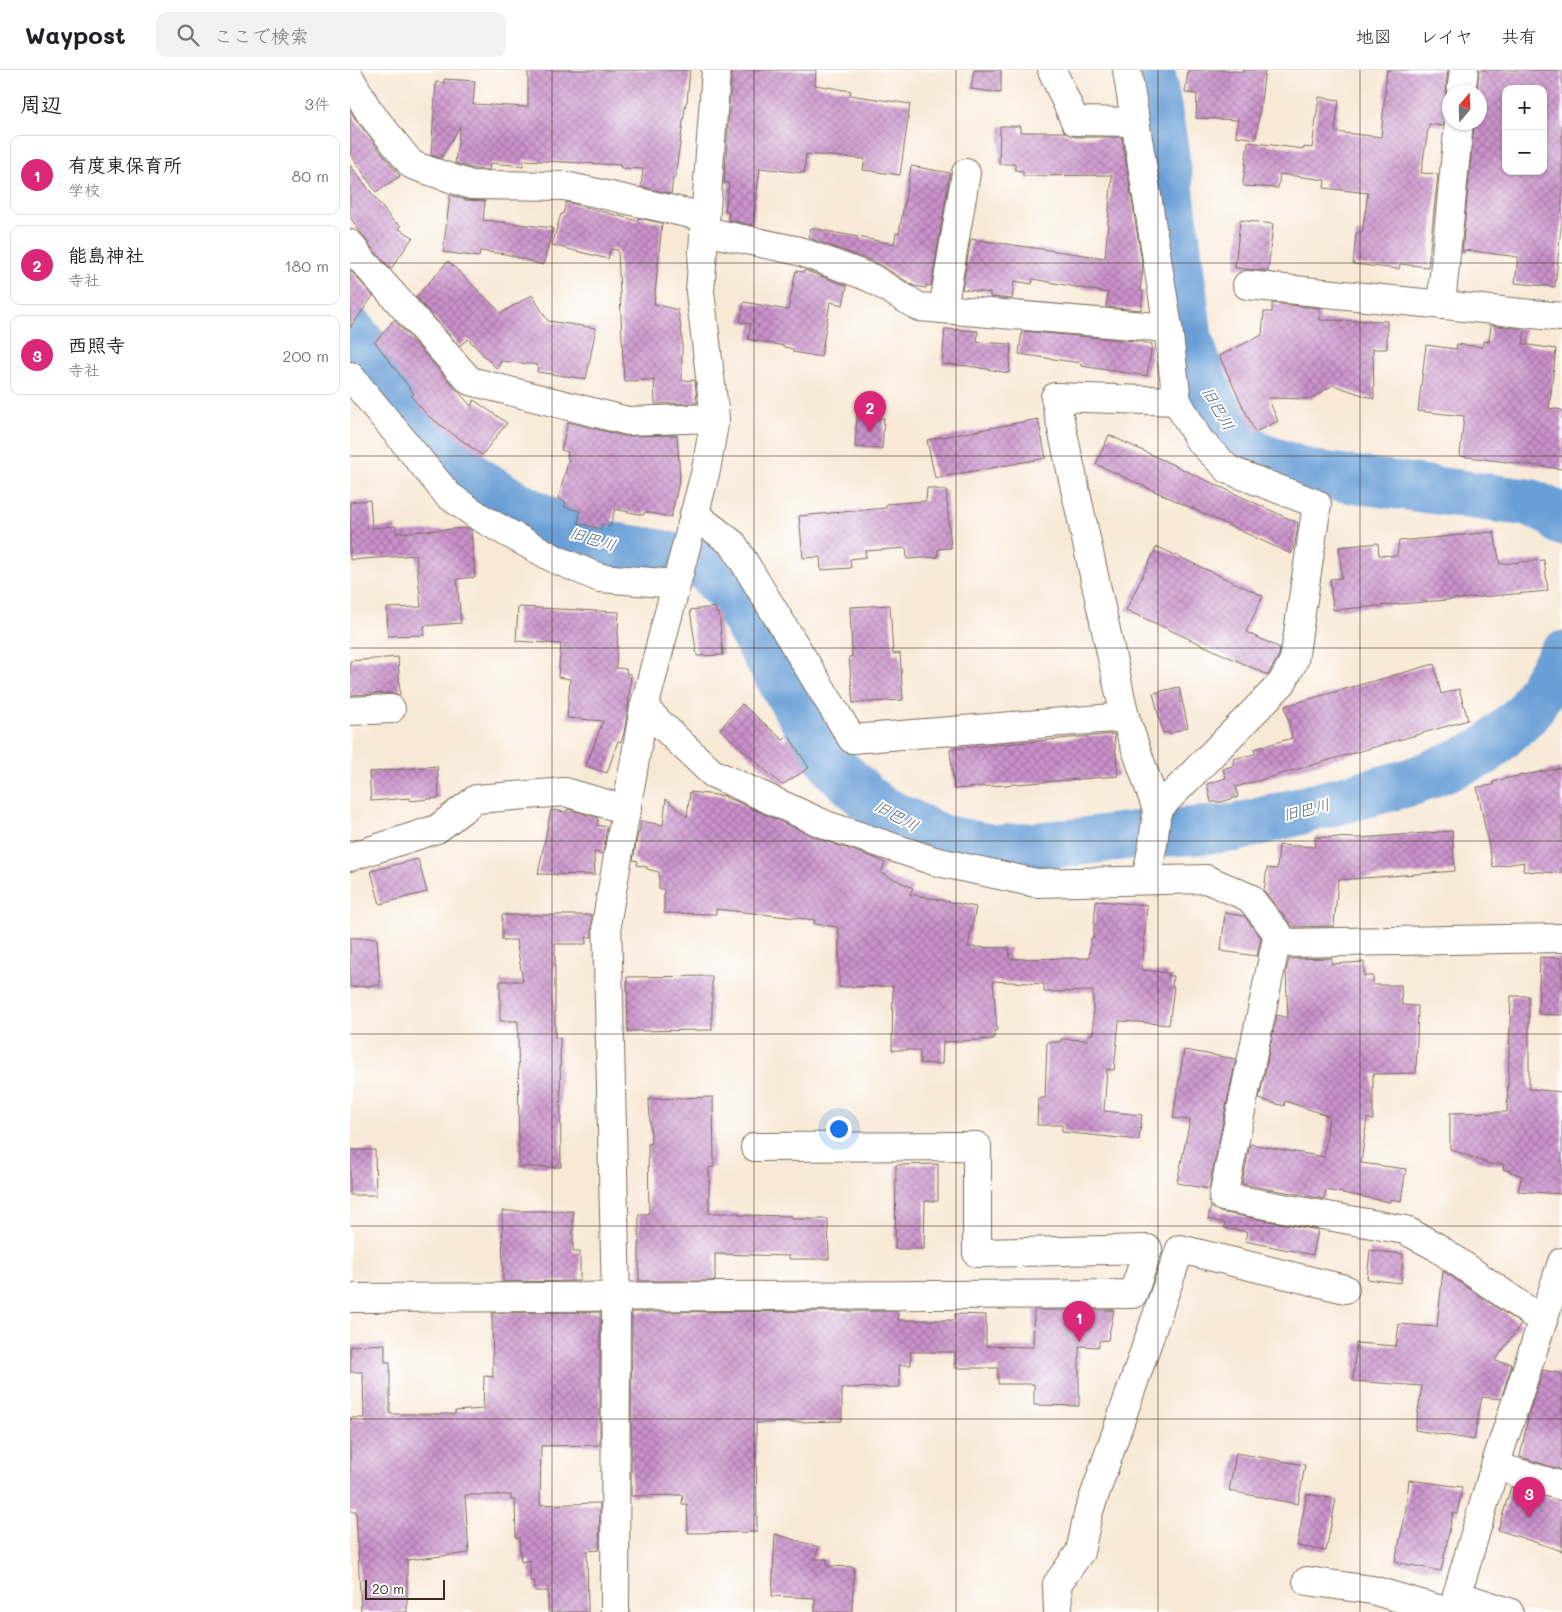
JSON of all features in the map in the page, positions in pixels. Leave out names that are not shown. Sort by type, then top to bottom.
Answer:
[{"type":"street","points":[[615,1612],[616,1296],[607,919],[644,708],[706,470],[715,418],[700,292],[716,70]]},
{"type":"street","points":[[1052,70],[1075,121],[1134,122]]},
{"type":"street","points":[[1126,70],[1178,401],[1200,440],[1229,470],[1317,504],[1294,660],[1282,683],[1156,810]]},
{"type":"street","points":[[1462,85],[1464,70]]},
{"type":"street","points":[[350,78],[359,117],[412,165],[471,185],[565,186],[705,224],[799,251],[870,278],[918,307],[1168,328]]},
{"type":"street","points":[[1442,305],[1458,130]]},
{"type":"street","points":[[943,309],[966,173]]},
{"type":"street","points":[[350,244],[359,257],[470,381],[628,420],[715,418]]},
{"type":"street","points":[[1247,285],[1562,316]]},
{"type":"street","points":[[350,376],[448,495],[481,518],[555,560],[600,578],[677,576]]},
{"type":"street","points":[[1146,880],[1153,844],[1156,810],[1125,716],[1055,397],[1178,401]]},
{"type":"street","points":[[691,526],[733,544],[852,739],[1125,716]]},
{"type":"street","points":[[644,708],[712,773],[826,825],[934,861],[1036,883],[1206,879],[1250,898],[1285,943],[1562,938]]},
{"type":"street","points":[[350,712],[391,709]]},
{"type":"street","points":[[350,857],[437,828],[476,799],[565,792],[627,810]]},
{"type":"street","points":[[1278,933],[1223,1197],[1405,1230],[1434,1246],[1542,1321]]},
{"type":"street","points":[[350,1298],[1133,1294],[1148,1249],[977,1253],[977,1146],[755,1147]]},
{"type":"street","points":[[1058,1612],[1057,1584],[1080,1552],[1088,1514],[1180,1249],[1345,1289]]},
{"type":"street","points":[[1452,1606],[1495,1466],[1562,1262]]},
{"type":"street","points":[[1495,1466],[1562,1486]]},
{"type":"street","points":[[1307,1581],[1372,1590],[1452,1606],[1509,1612]]},
{"type":"building","points":[[528,70],[690,70],[687,102],[671,194],[641,187],[643,169],[621,168],[620,165],[524,160],[523,166],[490,163],[489,170],[474,169],[455,163],[460,126],[441,158],[431,155],[436,82],[444,83],[444,79],[475,81],[473,104],[528,107]]},
{"type":"building","points":[[732,70],[816,70],[815,85],[851,91],[850,95],[910,104],[900,175],[863,170],[865,159],[806,154],[804,173],[760,168],[753,225],[728,220],[729,211],[725,211],[729,183],[724,183]]},
{"type":"building","points":[[974,70],[1001,70],[1001,93],[971,89]]},
{"type":"building","points":[[1188,70],[1244,72],[1244,70],[1265,70],[1256,139],[1236,136],[1238,120],[1196,118],[1197,94],[1185,93]]},
{"type":"building","points":[[1387,70],[1448,70],[1446,85],[1442,85],[1442,126],[1429,124],[1421,173],[1438,174],[1428,267],[1400,264],[1399,269],[1353,264],[1356,233],[1362,233],[1368,193],[1324,188],[1325,180],[1280,174],[1278,188],[1244,186],[1248,142],[1304,149],[1304,147],[1312,148],[1319,97],[1339,100],[1335,132],[1381,137]]},
{"type":"building","points":[[1479,70],[1562,70],[1562,218],[1555,287],[1515,283],[1518,257],[1464,250],[1464,253],[1462,253],[1473,130],[1487,130],[1487,85],[1478,85]]},
{"type":"building","points":[[350,110],[400,176],[376,192],[350,153]]},
{"type":"building","points":[[1000,126],[1020,126],[1020,132],[1064,132],[1075,137],[1122,137],[1143,269],[1140,291],[1143,291],[1141,310],[1106,307],[1108,293],[1033,279],[1032,284],[1014,281],[1012,299],[990,297],[990,293],[962,289],[971,239],[1105,258],[1112,175],[1023,176],[1023,171],[1015,170],[1015,164],[999,164]]},
{"type":"building","points":[[350,165],[392,220],[401,226],[399,229],[413,237],[391,269],[371,247],[350,217]]},
{"type":"building","points":[[911,166],[950,173],[931,286],[926,285],[926,288],[914,286],[877,263],[809,238],[811,228],[894,244],[896,233],[899,233]]},
{"type":"building","points":[[450,195],[466,200],[485,201],[483,220],[553,228],[543,265],[506,254],[480,251],[479,257],[443,252]]},
{"type":"building","points":[[566,202],[638,221],[638,218],[662,223],[654,304],[678,310],[682,335],[682,381],[695,380],[697,403],[655,404],[654,380],[624,381],[618,250],[610,249],[608,259],[552,245]]},
{"type":"building","points":[[1240,220],[1273,224],[1268,271],[1235,268]]},
{"type":"building","points":[[448,261],[501,313],[532,295],[548,321],[596,328],[586,379],[537,372],[538,365],[501,361],[497,369],[468,339],[459,346],[416,297]]},
{"type":"building","points":[[350,270],[373,296],[350,328]]},
{"type":"building","points":[[804,270],[847,286],[843,305],[830,302],[821,357],[793,352],[793,349],[784,346],[748,339],[751,324],[740,322],[744,302],[788,310],[796,271],[804,272]]},
{"type":"building","points":[[1272,303],[1320,308],[1320,320],[1387,321],[1387,349],[1373,349],[1374,399],[1333,385],[1311,399],[1268,398],[1278,421],[1255,432],[1219,356],[1262,335],[1264,312],[1272,312]]},
{"type":"building","points":[[394,320],[471,406],[474,400],[507,423],[482,455],[428,416],[411,396],[414,394],[375,342]]},
{"type":"building","points":[[1491,325],[1525,329],[1523,344],[1556,349],[1549,408],[1562,410],[1562,469],[1460,456],[1464,416],[1418,411],[1426,345],[1456,349],[1457,344],[1482,347],[1483,341],[1489,342]]},
{"type":"building","points":[[945,329],[978,331],[977,342],[1011,344],[1009,373],[969,366],[942,364]]},
{"type":"building","points":[[1022,331],[1152,344],[1147,376],[1081,366],[1081,363],[1019,354]]},
{"type":"building","points":[[857,416],[884,418],[882,449],[855,447]]},
{"type":"building","points":[[1038,419],[1046,458],[935,478],[927,440]]},
{"type":"building","points":[[568,422],[624,436],[677,435],[680,477],[671,517],[645,512],[643,515],[615,509],[610,527],[602,524],[601,529],[578,523],[580,511],[565,507],[566,502],[558,499],[569,459],[567,458],[568,452],[561,450]]},
{"type":"building","points":[[1109,435],[1298,523],[1295,544],[1291,554],[1096,464]]},
{"type":"building","points":[[927,488],[946,490],[951,548],[938,549],[938,557],[907,559],[906,548],[865,551],[866,557],[850,559],[851,568],[821,570],[820,557],[803,558],[799,516],[886,508],[886,504],[926,501]]},
{"type":"building","points":[[370,500],[372,528],[396,526],[396,533],[467,528],[471,530],[475,577],[457,579],[461,623],[424,626],[424,635],[388,636],[387,608],[421,607],[416,555],[350,560],[350,502]]},
{"type":"building","points":[[1494,532],[1500,564],[1544,560],[1548,591],[1333,610],[1330,579],[1342,578],[1339,547],[1378,543],[1379,555],[1397,556],[1399,541]]},
{"type":"building","points":[[1158,547],[1263,596],[1246,632],[1280,648],[1279,655],[1268,675],[1126,610]]},
{"type":"building","points":[[890,605],[893,654],[900,653],[903,700],[853,703],[849,657],[852,656],[850,607]]},
{"type":"building","points":[[518,607],[619,612],[616,668],[626,669],[627,674],[631,674],[624,733],[621,742],[618,741],[607,773],[586,766],[603,721],[567,718],[570,679],[558,677],[561,644],[516,641]]},
{"type":"building","points":[[716,607],[716,613],[719,613],[723,655],[697,656],[690,610]]},
{"type":"building","points":[[398,657],[400,695],[390,693],[350,695],[350,661]]},
{"type":"building","points":[[1434,664],[1441,694],[1459,689],[1468,720],[1236,787],[1238,797],[1221,802],[1211,802],[1207,784],[1226,778],[1223,769],[1235,765],[1233,759],[1255,754],[1254,749],[1292,738],[1285,706]]},
{"type":"building","points":[[1179,687],[1188,727],[1169,734],[1169,732],[1163,733],[1153,693]]},
{"type":"building","points":[[742,704],[783,740],[789,736],[809,768],[782,785],[720,729]]},
{"type":"building","points":[[1114,734],[1118,776],[954,789],[950,749]]},
{"type":"building","points":[[437,766],[439,798],[410,801],[410,798],[371,801],[369,772]]},
{"type":"building","points":[[1560,768],[1562,780],[1562,873],[1523,871],[1524,862],[1493,867],[1477,787],[1493,785],[1493,782],[1508,778]]},
{"type":"building","points":[[690,792],[725,796],[820,839],[875,858],[885,863],[881,873],[913,888],[910,894],[976,907],[968,947],[1010,948],[1009,959],[1089,958],[1091,938],[1093,938],[1096,901],[1147,905],[1142,970],[1169,973],[1168,976],[1173,976],[1172,987],[1174,987],[1169,1025],[1119,1021],[1114,1070],[1107,1069],[1104,1111],[1142,1115],[1139,1140],[1062,1132],[1062,1125],[1037,1125],[1038,1098],[1045,1098],[1047,1042],[1061,1042],[1061,1039],[1088,1040],[1089,1034],[1093,1034],[1093,991],[1044,992],[1044,984],[993,981],[997,1030],[994,1031],[994,1039],[943,1042],[942,1064],[920,1063],[920,1050],[892,1050],[893,986],[839,987],[838,927],[814,924],[815,920],[716,909],[716,914],[664,913],[664,889],[659,889],[659,872],[637,865],[638,861],[633,860],[638,833],[641,821],[663,825],[666,799],[687,817]]},
{"type":"building","points":[[568,809],[598,818],[597,825],[607,827],[603,854],[594,852],[595,875],[538,874],[551,810],[567,812]]},
{"type":"building","points":[[1452,831],[1455,871],[1338,880],[1334,926],[1293,927],[1264,891],[1267,868],[1277,869],[1279,845],[1315,847],[1315,837],[1361,838]]},
{"type":"building","points":[[418,859],[427,892],[380,904],[371,871]]},
{"type":"building","points":[[1225,913],[1244,916],[1261,938],[1257,956],[1221,951]]},
{"type":"building","points":[[502,915],[592,915],[592,937],[586,937],[586,944],[555,944],[555,1038],[560,1038],[561,1167],[519,1167],[518,1021],[500,1021],[500,981],[523,981],[516,940],[502,940]]},
{"type":"building","points":[[350,938],[377,938],[380,985],[350,987]]},
{"type":"building","points":[[1540,957],[1562,958],[1562,1015],[1538,1014]]},
{"type":"building","points":[[1332,958],[1331,964],[1364,962],[1364,976],[1373,976],[1373,985],[1401,985],[1402,1005],[1418,1006],[1416,1073],[1373,1074],[1373,1120],[1367,1118],[1361,1163],[1406,1169],[1401,1201],[1390,1199],[1390,1202],[1326,1190],[1324,1199],[1242,1184],[1250,1144],[1324,1157],[1329,1116],[1285,1101],[1284,1106],[1259,1099],[1277,1015],[1288,1018],[1286,972],[1289,959]]},
{"type":"building","points":[[712,976],[712,1030],[628,1031],[627,977]]},
{"type":"building","points":[[1511,996],[1529,996],[1529,1089],[1562,1092],[1562,1194],[1518,1191],[1522,1176],[1503,1169],[1504,1164],[1489,1164],[1450,1149],[1450,1113],[1507,1112]]},
{"type":"building","points":[[1184,1050],[1236,1059],[1209,1189],[1177,1183],[1190,1120],[1173,1118]]},
{"type":"building","points":[[713,1097],[714,1167],[709,1168],[709,1213],[792,1216],[792,1219],[828,1219],[829,1259],[789,1259],[789,1256],[715,1254],[715,1281],[639,1281],[639,1214],[649,1214],[648,1144],[651,1144],[649,1099]]},
{"type":"building","points":[[350,1150],[375,1150],[376,1195],[350,1195]]},
{"type":"building","points":[[938,1164],[938,1201],[925,1201],[924,1249],[895,1249],[896,1165]]},
{"type":"building","points":[[1211,1206],[1220,1212],[1318,1230],[1313,1255],[1245,1241],[1247,1232],[1224,1228],[1225,1223],[1208,1219]]},
{"type":"building","points":[[502,1211],[573,1211],[573,1252],[580,1252],[580,1281],[503,1282]]},
{"type":"building","points":[[1370,1250],[1403,1254],[1401,1283],[1367,1279]]},
{"type":"building","points":[[1443,1271],[1521,1324],[1495,1361],[1512,1364],[1501,1399],[1482,1397],[1474,1440],[1415,1430],[1422,1386],[1353,1381],[1356,1343],[1396,1346],[1399,1324],[1437,1327]]},
{"type":"building","points":[[1034,1310],[1114,1310],[1108,1340],[1099,1341],[1099,1347],[1079,1346],[1079,1406],[1034,1405],[1034,1384],[998,1384],[998,1368],[955,1368],[955,1352],[910,1352],[911,1365],[899,1365],[900,1387],[842,1388],[842,1421],[756,1423],[757,1532],[688,1533],[687,1504],[682,1504],[683,1495],[631,1496],[632,1312],[898,1311],[898,1320],[955,1320],[955,1314],[986,1315],[986,1346],[1033,1347]]},
{"type":"building","points":[[600,1312],[600,1445],[541,1446],[540,1505],[600,1503],[599,1550],[587,1551],[588,1612],[548,1612],[548,1591],[535,1591],[535,1581],[530,1581],[530,1560],[521,1562],[519,1538],[516,1538],[515,1500],[511,1500],[511,1495],[465,1495],[469,1553],[407,1560],[407,1612],[361,1612],[356,1511],[350,1511],[350,1418],[364,1418],[363,1372],[350,1372],[350,1346],[385,1344],[385,1362],[390,1362],[390,1414],[455,1414],[455,1411],[483,1409],[484,1376],[493,1377],[492,1313]]},
{"type":"building","points":[[1543,1370],[1562,1374],[1562,1470],[1520,1457],[1529,1413]]},
{"type":"building","points":[[1236,1453],[1305,1465],[1298,1504],[1229,1491]]},
{"type":"building","points":[[1409,1480],[1462,1487],[1457,1514],[1453,1513],[1441,1571],[1395,1562],[1405,1516]]},
{"type":"building","points":[[1511,1487],[1562,1501],[1562,1551],[1498,1530]]},
{"type":"building","points":[[1307,1494],[1336,1499],[1326,1551],[1297,1546]]},
{"type":"building","points":[[775,1534],[819,1547],[814,1559],[827,1559],[827,1566],[854,1567],[852,1612],[815,1612],[815,1598],[772,1596]]},
{"type":"waterway","name":"旧巴川","points":[[1151,70],[1165,151],[1189,340],[1206,389],[1227,429],[1258,456],[1311,474],[1531,503],[1557,515],[1562,522]]},
{"type":"waterway","name":"旧巴川","points":[[350,329],[414,412],[473,478],[512,502],[563,529],[612,546],[658,553],[703,564],[731,595],[801,715],[835,768],[877,807],[940,838],[997,849],[1134,835],[1235,828],[1411,782],[1484,752],[1528,712],[1562,655]]},
{"type":"place","name":"能島神社","points":[[870,432]]},
{"type":"place","name":"有度東保育所","points":[[1079,1342]]},
{"type":"place","name":"西照寺","points":[[1529,1518]]}]
